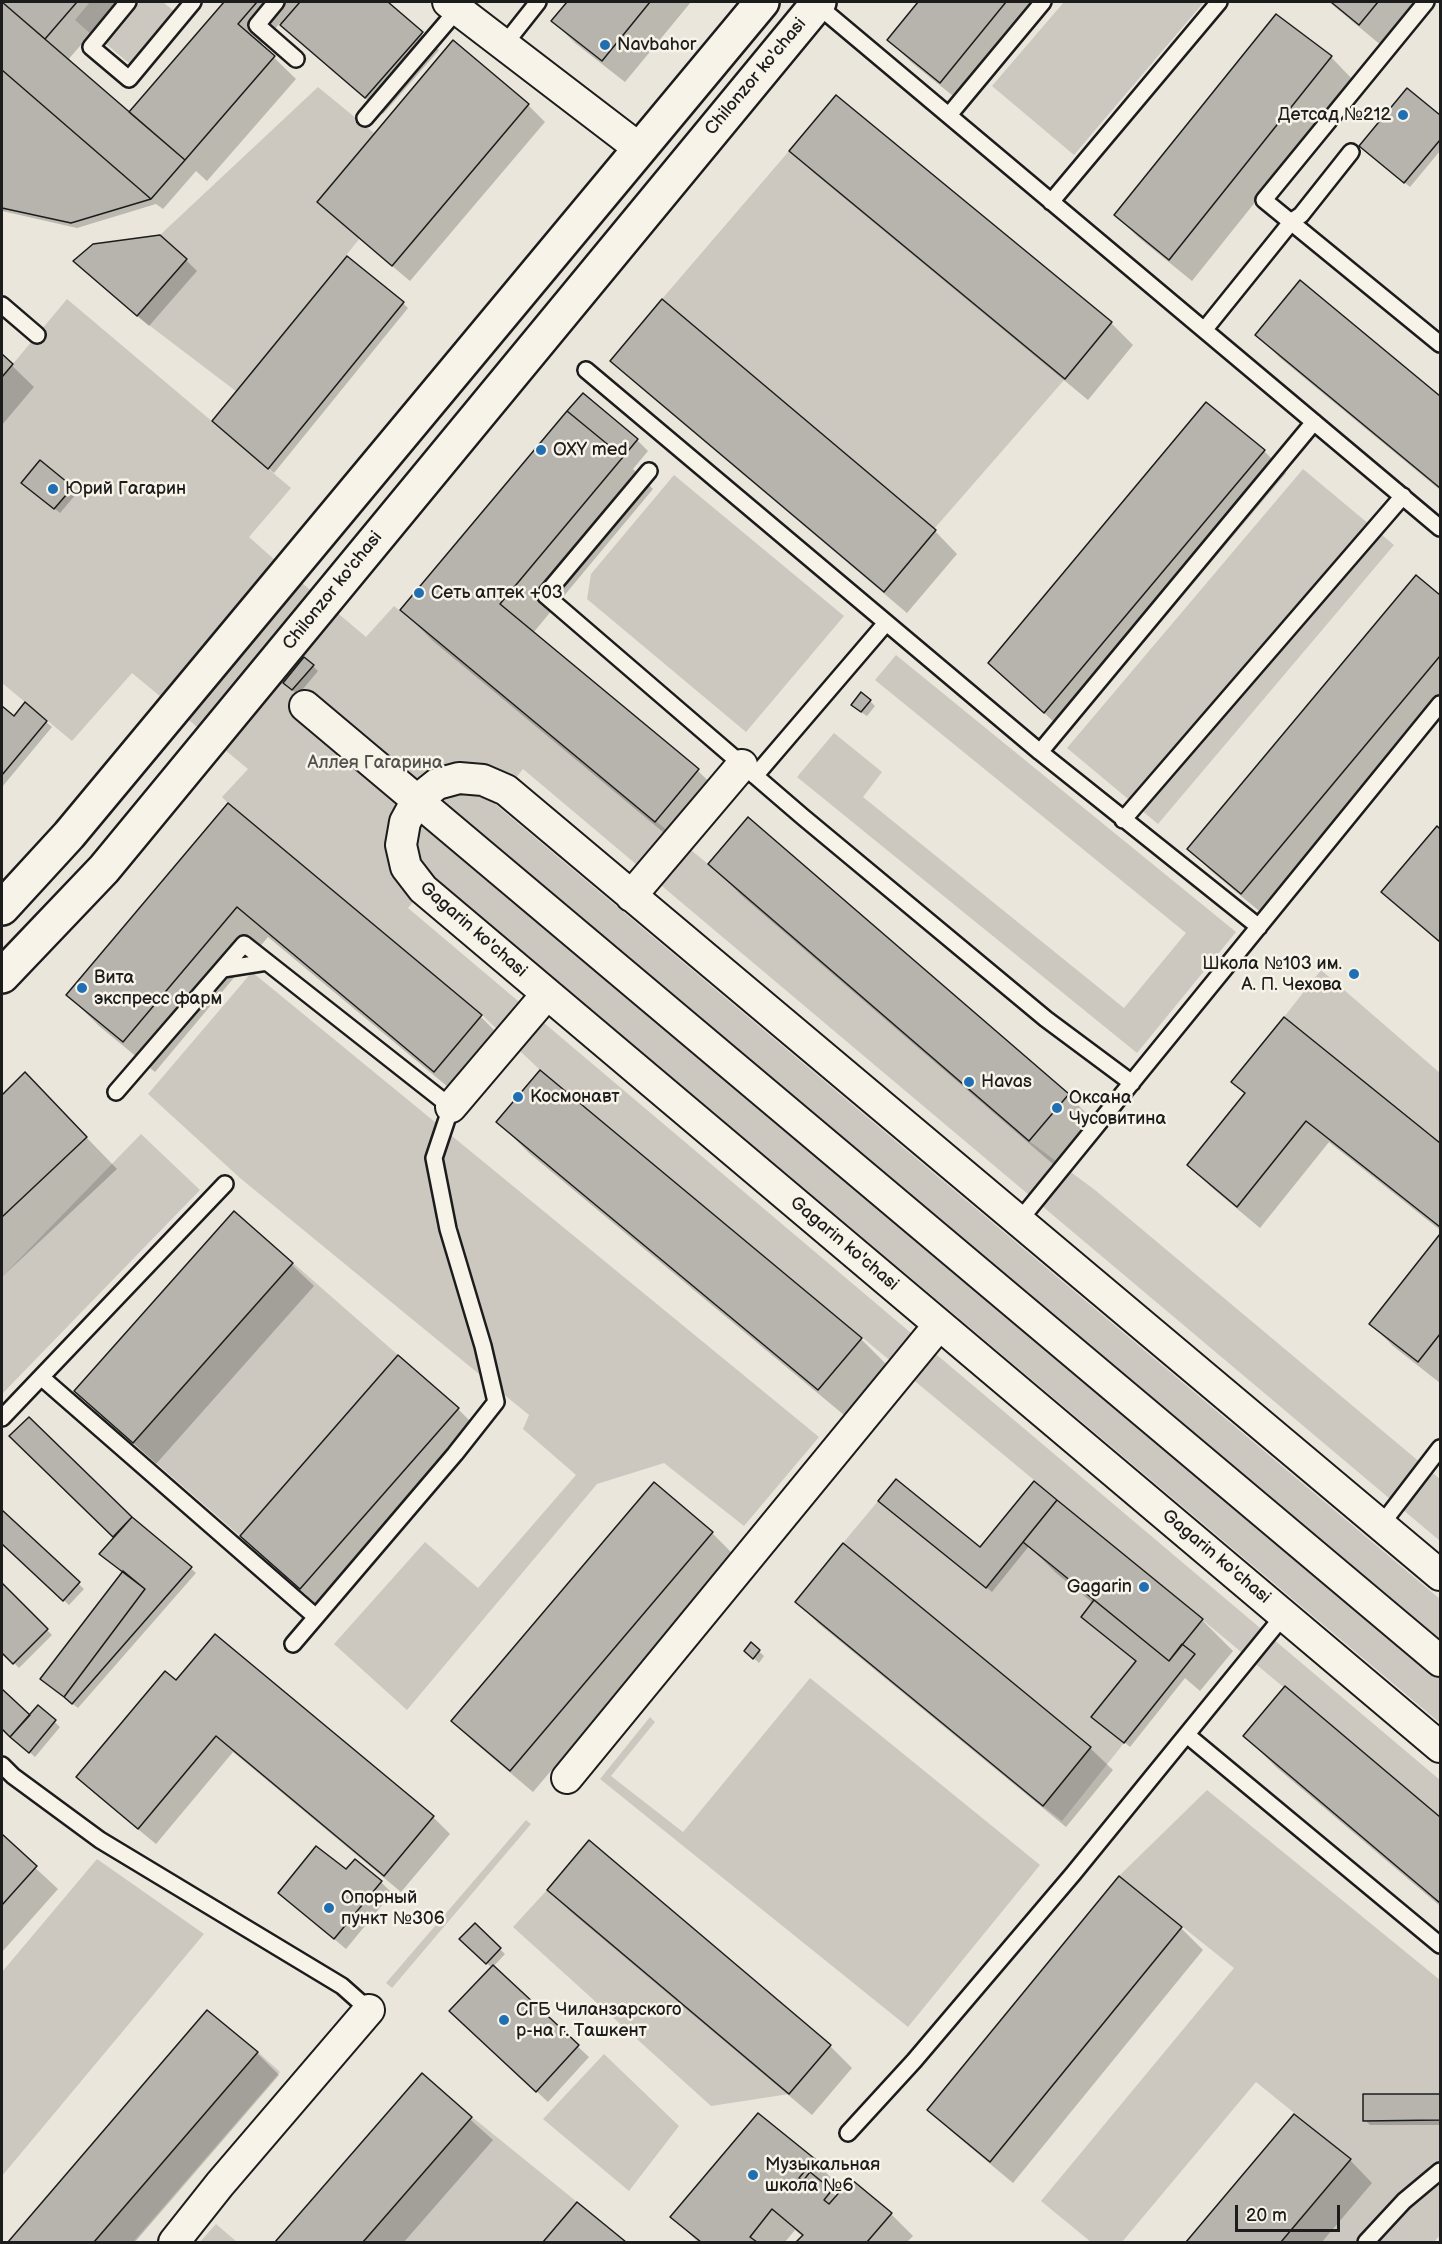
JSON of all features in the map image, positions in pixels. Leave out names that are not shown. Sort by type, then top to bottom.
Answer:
[{"type":"main road","name":"Chilonzor ko'chasi","points":[[2,976],[104,869],[656,161],[762,2]]},
{"type":"main road","name":"Chilonzor ko'chasi","points":[[2,908],[69,835],[656,161],[818,3]]},
{"type":"street","points":[[453,5],[656,161]]},
{"type":"street","points":[[305,706],[1440,1661]]},
{"type":"street","points":[[631,896],[748,771]]},
{"type":"street","name":"Gagarin ko'chasi","points":[[1440,1575],[506,790],[471,778],[447,780],[437,784],[417,800],[405,822],[401,845],[406,867],[423,889],[1440,1747]]},
{"type":"street","points":[[451,1107],[547,994]]},
{"type":"street","points":[[567,1778],[939,1325]]},
{"type":"street","points":[[174,2242],[220,2184],[369,2010]]},
{"type":"lane","points":[[128,2],[92,47],[129,78],[193,2]]},
{"type":"lane","points":[[276,2],[257,25],[296,59]]},
{"type":"lane","points":[[504,45],[538,2]]},
{"type":"lane","points":[[949,115],[1043,2]]},
{"type":"lane","points":[[1051,202],[1219,2]]},
{"type":"lane","points":[[1426,2],[1264,200],[1440,344]]},
{"type":"lane","points":[[818,3],[1440,528]]},
{"type":"lane","points":[[365,118],[453,5]]},
{"type":"lane","points":[[1205,329],[1351,152]]},
{"type":"lane","points":[[2,305],[37,335]]},
{"type":"lane","points":[[586,370],[1040,752],[1259,927]]},
{"type":"lane","points":[[1040,752],[1314,422]]},
{"type":"lane","points":[[649,471],[545,595],[748,771],[1046,1019],[1132,1083]]},
{"type":"lane","points":[[1123,820],[1403,496]]},
{"type":"lane","points":[[748,771],[886,623]]},
{"type":"lane","points":[[1019,1221],[1440,704]]},
{"type":"lane","points":[[116,1092],[244,944],[451,1107],[434,1158],[448,1229],[483,1346],[496,1402],[455,1454],[292,1644]]},
{"type":"lane","points":[[223,969],[267,962]]},
{"type":"lane","points":[[2,1418],[225,1184]]},
{"type":"lane","points":[[41,1377],[316,1617]]},
{"type":"lane","points":[[1381,1525],[1440,1448]]},
{"type":"lane","points":[[848,2133],[914,2061],[1187,1735],[1284,1615]]},
{"type":"lane","points":[[1187,1735],[1440,1945]]},
{"type":"lane","points":[[2,1765],[100,1840],[342,1986],[369,2010]]},
{"type":"lane","points":[[1365,2242],[1404,2201],[1440,2171]]},
{"type":"green space","points":[[90,2],[120,2],[92,35],[75,20]]},
{"type":"green space","points":[[140,2],[163,2],[175,12],[131,65],[105,43]]},
{"type":"green space","points":[[1064,2],[1204,2],[1074,155],[992,86]]},
{"type":"green space","points":[[318,87],[374,133],[317,202],[360,238],[237,392],[137,316],[187,259],[160,235]]},
{"type":"green space","points":[[789,151],[1065,379],[934,529],[662,299]]},
{"type":"green space","name":"Аллея Гагарина","points":[[67,299],[291,488],[249,537],[276,561],[366,637],[394,606],[708,864],[1029,1141],[1095,1190],[1440,1479],[1440,1541],[523,769],[495,804],[1440,1599],[1440,1723],[434,877],[408,908],[1440,1780],[1440,1817],[540,1070],[482,1015],[228,803],[222,797],[248,769],[132,673],[72,741],[2,683],[2,377]]},
{"type":"green space","points":[[1303,469],[1394,545],[1158,824],[1067,748]]},
{"type":"green space","points":[[674,475],[844,616],[746,732],[587,599],[591,574]]},
{"type":"green space","points":[[896,655],[1236,932],[1137,1053],[797,777],[834,733],[882,772],[863,797],[1124,1008],[1186,933],[875,680]]},
{"type":"green space","points":[[1321,970],[1440,1073],[1440,1143],[1284,1017]]},
{"type":"green space","points":[[252,972],[819,1437],[744,1526],[664,1463],[597,1484],[407,1710],[334,1644],[425,1542],[478,1588],[576,1475],[523,1429],[529,1415],[240,1178],[148,1094]]},
{"type":"green space","points":[[141,1134],[200,1190],[2,1394],[2,1277]]},
{"type":"green space","points":[[293,1263],[398,1355],[240,1536],[133,1443]]},
{"type":"green space","points":[[878,1501],[986,1587],[1023,1542],[1094,1600],[1081,1617],[1136,1661],[1092,1717],[1124,1743],[1062,1821],[1043,1806],[1091,1746],[843,1543]]},
{"type":"green space","points":[[810,1678],[1040,1865],[908,2027],[600,1779],[650,1717],[655,1722],[611,1776],[683,1832]]},
{"type":"green space","points":[[1207,1790],[1440,1980],[1440,2235],[1434,2242],[1281,2242],[1351,2159],[1256,2082],[1122,2242],[1091,2242],[1041,2201],[1234,1968],[1119,1876]]},
{"type":"green space","points":[[526,1820],[531,1824],[392,1988],[386,1983]]},
{"type":"green space","points":[[97,1859],[204,1934],[2,2176],[2,1972]]},
{"type":"green space","points":[[547,1890],[789,2094],[711,2106],[513,1927]]},
{"type":"green space","points":[[258,2052],[280,2072],[133,2242],[94,2242]]},
{"type":"green space","points":[[604,2054],[679,2126],[629,2191],[543,2119]]},
{"type":"green space","points":[[472,2117],[577,2202],[543,2242],[363,2242]]},
{"type":"green space","points":[[216,2224],[237,2242],[200,2242]]},
{"type":"building","points":[[2,2],[77,2],[45,39]]},
{"type":"building","points":[[2,2],[185,160],[151,199],[2,70]]},
{"type":"building","points":[[224,2],[257,2],[238,24],[275,56],[185,160],[129,112]]},
{"type":"building","points":[[300,2],[388,2],[423,32],[365,98],[280,25]]},
{"type":"building","points":[[567,2],[650,2],[602,61],[551,21]]},
{"type":"building","points":[[918,2],[1006,2],[940,83],[887,40]]},
{"type":"building","points":[[1331,2],[1378,2],[1359,25]]},
{"type":"building","points":[[1276,14],[1332,56],[1169,260],[1114,215]]},
{"type":"building","points":[[453,40],[529,104],[392,266],[317,202]]},
{"type":"building","points":[[2,70],[151,199],[71,223],[2,208]]},
{"type":"building","points":[[1407,88],[1440,115],[1440,140],[1404,183],[1359,146]]},
{"type":"building","points":[[836,95],[1112,322],[1065,379],[789,151]]},
{"type":"building","points":[[160,235],[187,259],[137,316],[73,261],[93,244]]},
{"type":"building","points":[[347,256],[404,302],[268,469],[212,421]]},
{"type":"building","points":[[1300,280],[1440,396],[1440,488],[1255,335]]},
{"type":"building","points":[[662,299],[936,530],[884,592],[610,361]]},
{"type":"building","points":[[2,354],[13,364],[2,377]]},
{"type":"building","points":[[583,393],[638,439],[623,457],[567,411]]},
{"type":"building","points":[[1206,402],[1265,450],[1044,713],[988,663]]},
{"type":"building","points":[[567,411],[623,457],[500,604],[699,769],[655,822],[400,610]]},
{"type":"building","points":[[40,460],[73,487],[54,509],[21,483]]},
{"type":"building","points":[[1416,575],[1440,595],[1440,656],[1241,894],[1187,849]]},
{"type":"building","points":[[304,657],[314,665],[292,690],[283,683]]},
{"type":"building","points":[[861,692],[871,700],[861,712],[851,705]]},
{"type":"building","points":[[25,702],[47,721],[2,775],[2,706],[14,716]]},
{"type":"building","points":[[228,803],[482,1015],[434,1072],[237,907],[123,1042],[66,995]]},
{"type":"building","points":[[748,817],[1069,1094],[1029,1141],[708,864]]},
{"type":"building","points":[[1437,826],[1440,829],[1440,942],[1381,892]]},
{"type":"building","points":[[1284,1017],[1440,1143],[1440,1227],[1306,1121],[1237,1207],[1187,1165],[1245,1093],[1231,1082]]},
{"type":"building","points":[[540,1070],[862,1338],[818,1390],[496,1122]]},
{"type":"building","points":[[25,1072],[87,1137],[2,1217],[2,1095]]},
{"type":"building","points":[[234,1211],[293,1263],[133,1443],[74,1391]]},
{"type":"building","points":[[1440,1234],[1440,1334],[1418,1362],[1369,1324]]},
{"type":"building","points":[[398,1355],[459,1408],[300,1589],[240,1536]]},
{"type":"building","points":[[29,1417],[132,1517],[113,1537],[9,1436]]},
{"type":"building","points":[[896,1479],[980,1547],[1034,1481],[1057,1500],[986,1588],[878,1501]]},
{"type":"building","points":[[654,1482],[713,1532],[510,1771],[451,1721]]},
{"type":"building","points":[[1057,1500],[1203,1619],[1169,1661],[1023,1542]]},
{"type":"building","points":[[2,1510],[80,1582],[63,1601],[2,1544]]},
{"type":"building","points":[[132,1517],[192,1567],[72,1704],[64,1697],[145,1589],[99,1554]]},
{"type":"building","points":[[843,1543],[1091,1747],[1043,1806],[795,1602]]},
{"type":"building","points":[[123,1571],[145,1589],[64,1697],[40,1679]]},
{"type":"building","points":[[2,1583],[48,1629],[13,1664],[2,1653]]},
{"type":"building","points":[[1094,1600],[1169,1661],[1182,1644],[1195,1654],[1124,1743],[1091,1717],[1136,1661],[1081,1617]]},
{"type":"building","points":[[215,1634],[434,1816],[384,1876],[216,1736],[138,1829],[76,1777],[165,1671],[176,1680]]},
{"type":"building","points":[[751,1642],[760,1650],[753,1659],[744,1651]]},
{"type":"building","points":[[1285,1686],[1440,1817],[1440,1903],[1243,1736]]},
{"type":"building","points":[[2,1689],[30,1715],[10,1737],[2,1729]]},
{"type":"building","points":[[38,1705],[56,1720],[29,1753],[10,1737]]},
{"type":"building","points":[[2,1834],[37,1866],[2,1905]]},
{"type":"building","points":[[589,1840],[831,2045],[789,2094],[547,1890]]},
{"type":"building","points":[[316,1846],[346,1869],[355,1859],[382,1881],[334,1939],[278,1893]]},
{"type":"building","points":[[1119,1876],[1182,1927],[990,2162],[927,2110]]},
{"type":"building","points":[[475,1923],[501,1948],[486,1964],[459,1939]]},
{"type":"building","points":[[493,1965],[579,2045],[536,2092],[449,2011]]},
{"type":"building","points":[[207,2010],[258,2052],[94,2242],[8,2242]]},
{"type":"building","points":[[422,2073],[472,2117],[363,2242],[275,2242]]},
{"type":"building","points":[[1363,2094],[1440,2094],[1440,2120],[1363,2121]]},
{"type":"building","name":"Mузыкальная школа №6","points":[[758,2113],[815,2159],[799,2178],[803,2181],[810,2172],[832,2190],[824,2200],[829,2204],[851,2179],[892,2213],[867,2242],[796,2242],[803,2235],[772,2209],[750,2237],[757,2242],[701,2242],[670,2217]]},
{"type":"building","points":[[1294,2114],[1351,2159],[1281,2242],[1186,2242]]},
{"type":"building","points":[[577,2202],[626,2242],[543,2242]]},
{"type":"place","name":"Navbahor","points":[[605,45]]},
{"type":"place","name":"Детсад №212","points":[[1403,115]]},
{"type":"place","name":"OXY med","points":[[541,450]]},
{"type":"place","name":"Юрий Гагарин","points":[[53,489]]},
{"type":"place","name":"Сеть аптек +03","points":[[419,593]]},
{"type":"place","name":"Школа №103 им. А. П. Чехова","points":[[1354,974]]},
{"type":"place","name":"Вита экспресс фарм","points":[[82,988]]},
{"type":"place","name":"Havas","points":[[969,1082]]},
{"type":"place","name":"Космонавт","points":[[518,1097]]},
{"type":"place","name":"Оксана Чусовитина","points":[[1057,1108]]},
{"type":"place","name":"Gagarin","points":[[1144,1587]]},
{"type":"place","name":"Опорный пункт №306","points":[[329,1908]]},
{"type":"place","name":"СГБ Чиланзарского р-на г. Ташкент","points":[[504,2020]]},
{"type":"place","name":"Mузыкальная школа №6","points":[[753,2175]]}]
